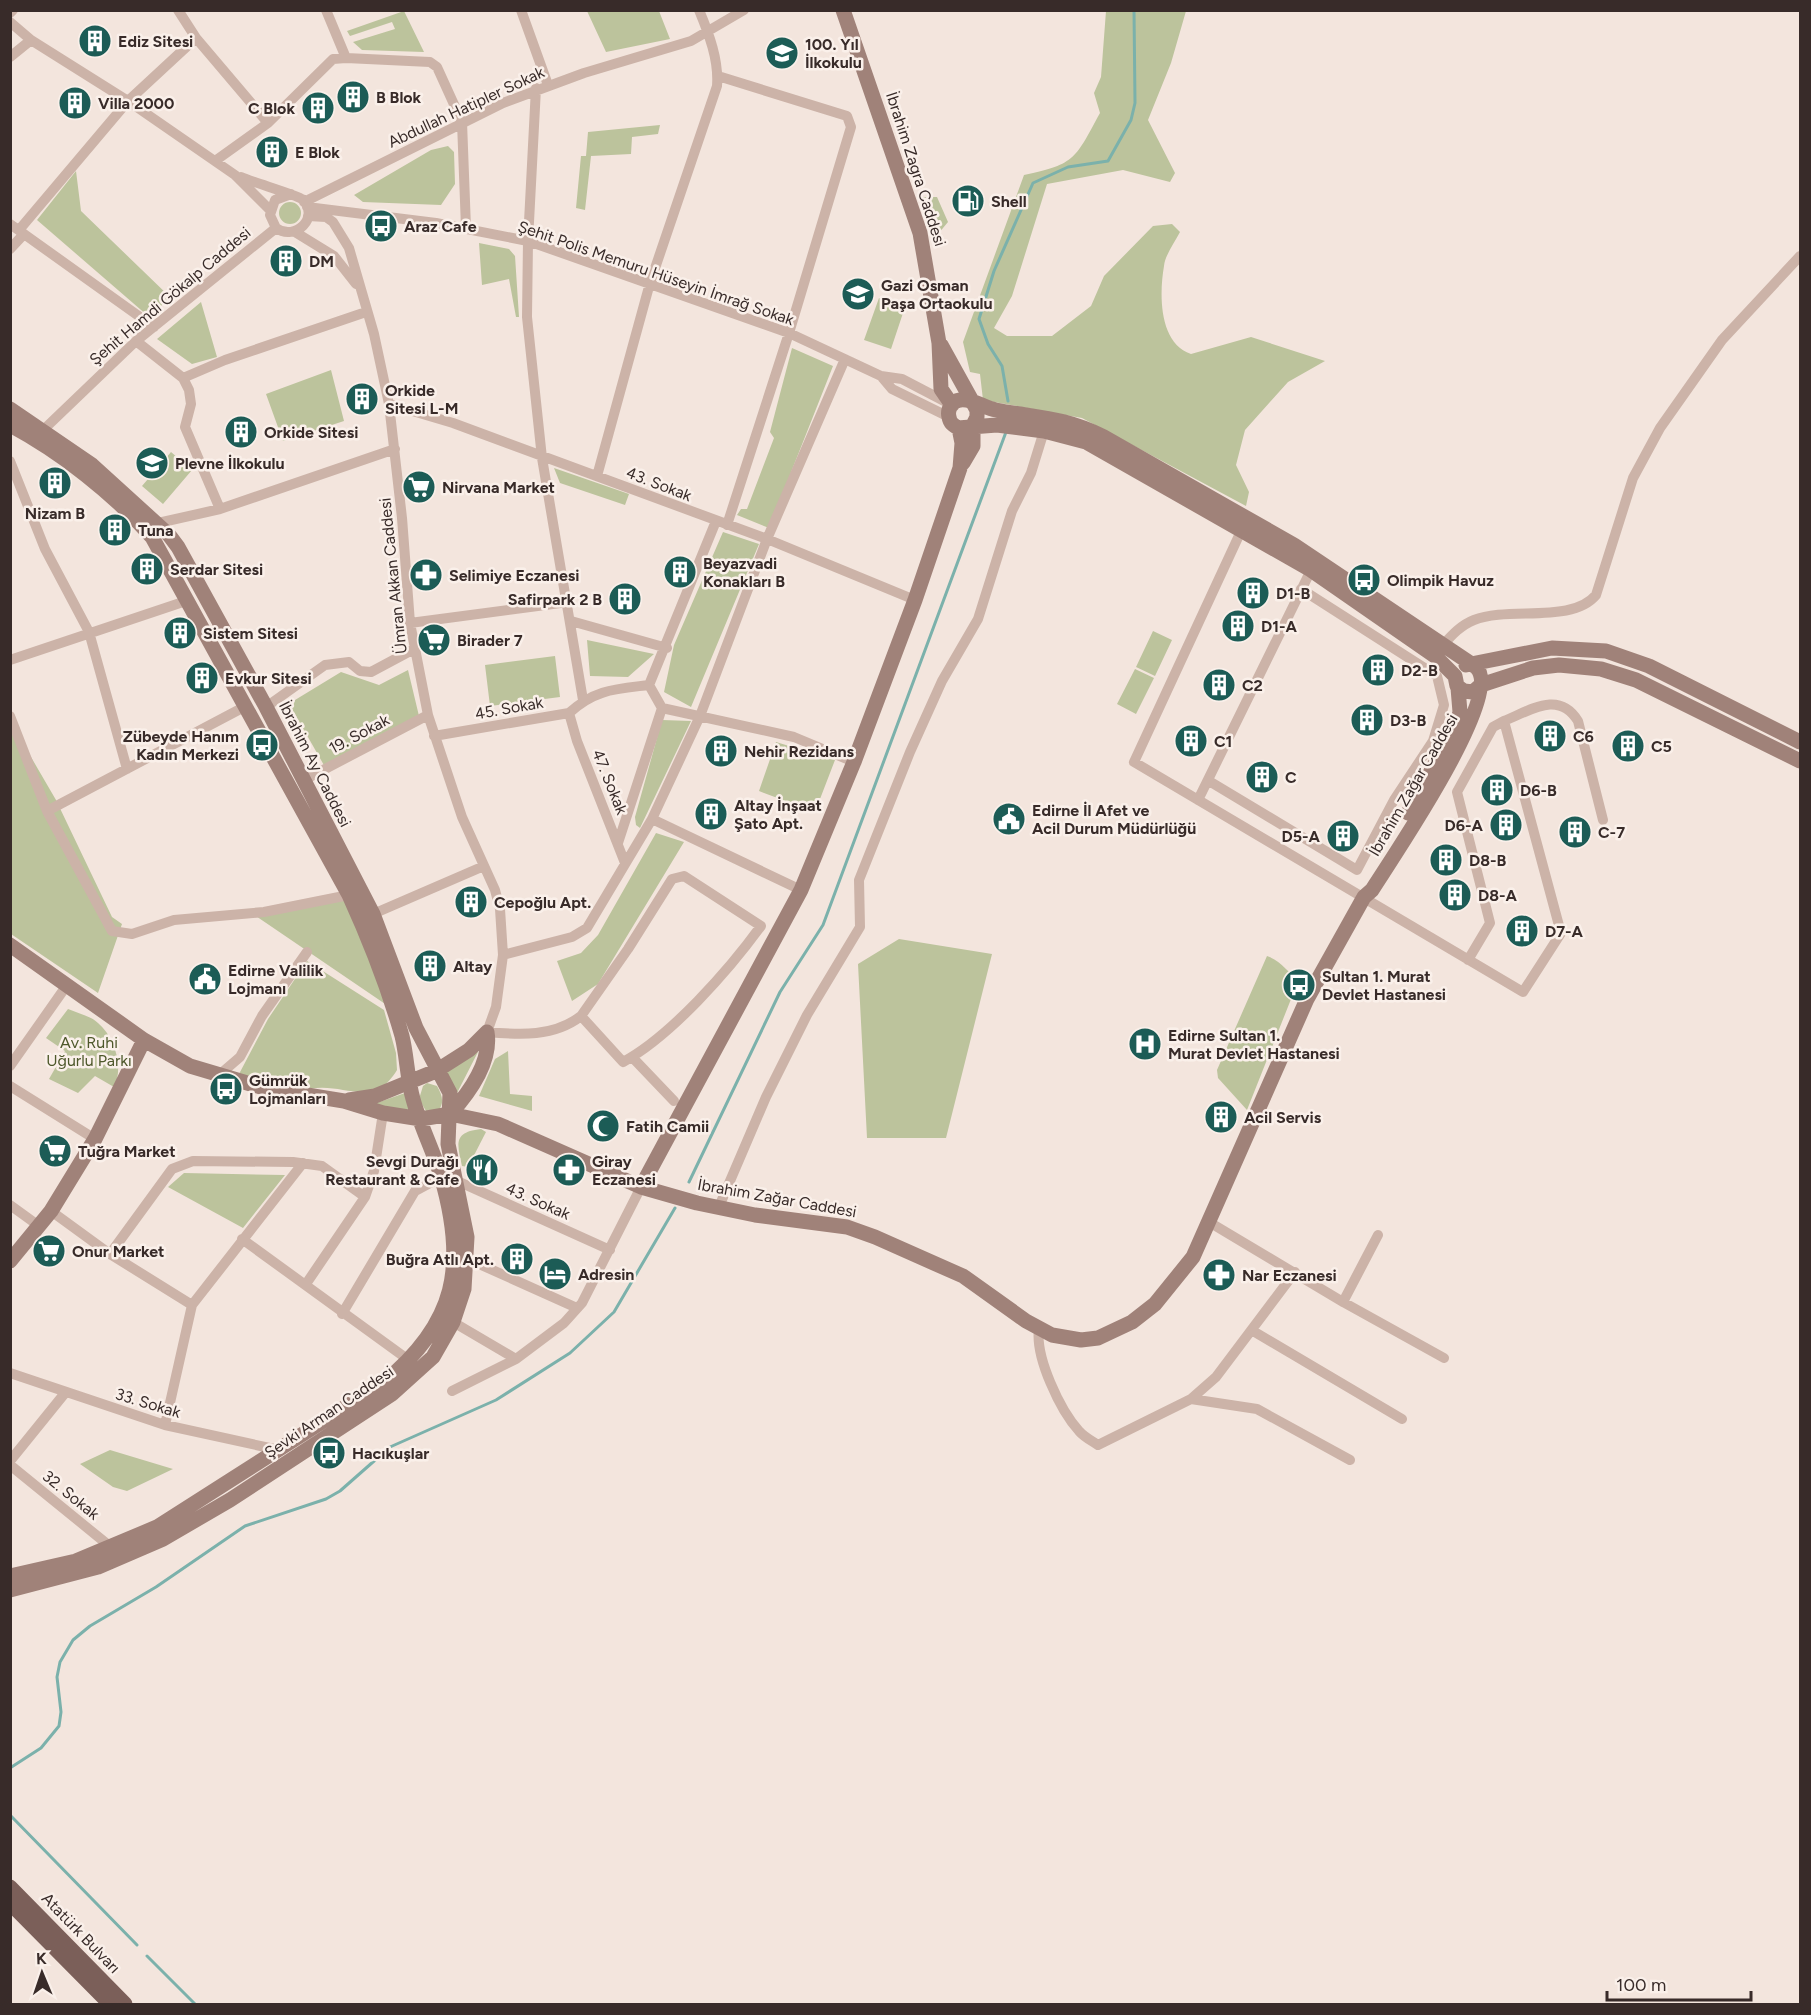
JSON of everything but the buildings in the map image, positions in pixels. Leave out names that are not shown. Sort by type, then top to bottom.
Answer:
[{"type":"main road","name":"İbrahim Zagra Caddesi","points":[[843,10],[920,232],[939,342],[941,389],[958,419]]},
{"type":"main road","name":"İbrahim Zagra Caddesi","points":[[939,342],[973,404]]},
{"type":"main road","points":[[641,1186],[801,890],[854,762],[915,600],[960,468],[962,443],[958,419],[961,400],[996,411],[1077,423],[1314,565],[1473,665],[1482,674],[1481,684]]},
{"type":"main road","points":[[958,419],[978,414],[973,404]]},
{"type":"main road","name":"İbrahim Ay Caddesi","points":[[10,410],[136,519],[164,555],[349,895],[371,945],[394,1010],[405,1051],[410,1083],[421,1119]]},
{"type":"main road","points":[[958,419],[1044,431],[1086,442],[1242,530],[1314,565],[1435,656],[1457,682],[1470,692],[1481,684],[1533,668],[1558,665],[1609,670],[1636,680],[1800,761]]},
{"type":"main road","name":"İbrahim Ay Caddesi","points":[[10,425],[38,434],[92,465],[158,523],[178,548],[266,707],[374,914],[416,1028],[436,1071],[450,1093],[450,1114]]},
{"type":"main road","points":[[1457,682],[1460,668],[1552,648],[1606,651],[1649,666],[1800,742]]},
{"type":"main road","name":"İbrahim Zağar Caddesi","points":[[1364,897],[1365,888],[1456,726],[1460,712],[1457,682]]},
{"type":"main road","name":"İbrahim Zağar Caddesi","points":[[450,1114],[498,1124],[641,1186],[718,1209],[847,1227],[963,1276],[1039,1329],[1059,1337],[1082,1340],[1108,1335],[1132,1322],[1155,1304],[1193,1257],[1307,999],[1364,897],[1372,890],[1469,728],[1481,684]]},
{"type":"main road","points":[[10,945],[144,1040],[190,1066],[264,1088],[344,1101],[383,1113],[421,1119],[450,1114],[474,1083],[488,1046],[487,1032]]},
{"type":"main road","points":[[344,1101],[375,1096],[410,1083],[419,1076],[436,1071],[468,1050],[487,1032]]},
{"type":"main road","points":[[10,1261],[51,1211],[95,1139],[144,1040]]},
{"type":"main road","name":"Şevki Arman Caddesi","points":[[10,1590],[73,1575],[123,1558],[163,1539],[230,1500],[392,1394],[433,1357],[453,1322],[464,1289],[468,1259],[467,1237],[448,1179],[450,1114]]},
{"type":"main road","points":[[10,1576],[76,1561],[112,1548],[157,1527],[346,1408],[410,1361],[434,1329],[453,1282],[455,1248],[448,1179],[421,1119]]},
{"type":"main road","name":"Atatürk Bulvarı","points":[[10,1887],[126,2004]]},
{"type":"main road","name":"Atatürk Bulvarı","points":[[10,1904],[110,2004]]},
{"type":"street","points":[[178,10],[196,38],[268,123]]},
{"type":"street","points":[[326,10],[346,58]]},
{"type":"street","points":[[521,10],[548,85]]},
{"type":"street","points":[[597,476],[650,283],[717,86],[718,76],[709,33],[699,10]]},
{"type":"street","name":"Abdullah Hatipler Sokak","points":[[307,208],[462,122],[536,88],[692,41],[709,33],[744,10]]},
{"type":"street","points":[[10,22],[31,40],[128,101],[235,175],[270,210]]},
{"type":"street","points":[[10,249],[18,229],[128,101],[196,38]]},
{"type":"street","points":[[10,57],[31,40]]},
{"type":"street","points":[[215,161],[268,123],[333,59],[430,62],[437,67],[462,122],[466,228]]},
{"type":"street","points":[[649,685],[721,523],[789,333],[851,127],[847,117],[718,76]]},
{"type":"street","points":[[536,88],[528,241],[527,317],[542,458],[584,700],[602,691],[649,685]]},
{"type":"street","points":[[235,175],[291,194],[307,208],[304,226],[295,232]]},
{"type":"street","points":[[291,194],[280,197],[270,210],[270,220],[276,228],[285,232],[295,232],[333,256],[358,286]]},
{"type":"street","name":"Şehit Polis Memuru Hüseyin İmrağ Sokak","points":[[307,208],[466,228],[528,241],[789,333],[881,376],[892,389],[958,419]]},
{"type":"street","name":"Ümran Akkan Caddesi","points":[[307,208],[333,222],[341,233],[354,265],[358,286],[374,333],[389,404],[395,449],[410,623],[428,715],[462,817],[500,909],[503,955],[496,1007],[487,1032]]},
{"type":"street","name":"Şehit Hamdi Gökalp Caddesi","points":[[38,434],[136,341],[276,228]]},
{"type":"street","points":[[18,229],[154,327]]},
{"type":"street","points":[[1442,646],[1460,627],[1489,615],[1555,611],[1589,603],[1596,595],[1633,478],[1660,428],[1722,340],[1800,256]]},
{"type":"street","points":[[183,378],[225,360],[366,312]]},
{"type":"street","points":[[136,341],[183,378],[189,390],[191,404],[185,427],[220,509]]},
{"type":"street","points":[[503,955],[581,933],[595,918],[652,819],[700,716],[768,539],[845,359]]},
{"type":"street","name":"43. Sokak","points":[[389,404],[453,423],[542,458],[768,539],[915,600]]},
{"type":"street","points":[[718,1209],[766,1097],[807,1015],[852,944],[860,927],[859,880],[910,752],[942,681],[978,619],[1012,511],[1031,473],[1044,431]]},
{"type":"street","points":[[158,523],[220,509],[395,449]]},
{"type":"street","points":[[10,461],[45,549],[89,632],[127,769]]},
{"type":"street","points":[[1242,530],[1134,762],[1523,992],[1561,933],[1504,721]]},
{"type":"street","points":[[1198,800],[1314,565]]},
{"type":"street","points":[[1209,781],[1357,870],[1394,800],[1433,741],[1444,705],[1437,676],[1301,590]]},
{"type":"street","points":[[10,660],[189,600]]},
{"type":"street","points":[[410,623],[568,602]]},
{"type":"street","points":[[572,621],[667,648]]},
{"type":"street","points":[[266,707],[325,665],[349,662],[360,671],[371,672],[414,649]]},
{"type":"street","points":[[618,843],[662,708],[649,685]]},
{"type":"street","name":"45. Sokak","points":[[434,736],[569,713],[584,700]]},
{"type":"street","points":[[1468,960],[1490,923],[1457,792],[1493,728],[1504,721],[1546,705],[1555,704],[1571,710],[1578,721],[1603,820]]},
{"type":"street","points":[[47,812],[246,706]]},
{"type":"street","points":[[662,708],[794,737],[854,762]]},
{"type":"street","name":"47. Sokak","points":[[569,713],[577,741],[625,863]]},
{"type":"street","name":"19. Sokak","points":[[304,780],[428,715]]},
{"type":"street","points":[[10,716],[47,812],[112,931],[132,934],[174,920],[264,912],[349,895]]},
{"type":"street","points":[[1438,781],[1457,792]]},
{"type":"street","points":[[652,819],[801,890]]},
{"type":"street","points":[[374,914],[484,866]]},
{"type":"street","points":[[487,1032],[543,1032],[564,1029],[581,1016],[628,949],[672,879],[684,876],[759,922],[761,926],[754,935],[686,1012],[647,1049],[623,1062],[581,1016]]},
{"type":"street","points":[[218,1076],[240,1057],[262,1016],[307,952]]},
{"type":"street","points":[[10,1066],[67,986]]},
{"type":"street","points":[[632,1057],[674,1101]]},
{"type":"street","points":[[10,1086],[95,1139]]},
{"type":"street","points":[[306,1284],[365,1197],[374,1171],[383,1113]]},
{"type":"street","points":[[110,1254],[172,1169],[193,1161],[303,1163],[322,1166],[365,1197]]},
{"type":"street","points":[[165,1425],[192,1305],[303,1163]]},
{"type":"street","points":[[342,1314],[415,1191],[448,1179]]},
{"type":"street","name":"43. Sokak","points":[[448,1179],[610,1250]]},
{"type":"street","points":[[452,1391],[516,1359],[564,1323],[577,1308],[610,1250],[641,1186]]},
{"type":"street","points":[[10,1205],[39,1226]]},
{"type":"street","points":[[51,1211],[110,1254],[192,1305]]},
{"type":"street","points":[[1209,1222],[1343,1302],[1444,1358]]},
{"type":"street","points":[[1343,1302],[1378,1235]]},
{"type":"street","points":[[242,1239],[306,1284],[342,1314],[410,1361]]},
{"type":"street","points":[[468,1259],[577,1308]]},
{"type":"street","points":[[1039,1329],[1038,1344],[1061,1406],[1080,1432],[1098,1445],[1171,1412],[1191,1400],[1216,1377],[1253,1331],[1295,1272]]},
{"type":"street","points":[[453,1322],[516,1359]]},
{"type":"street","points":[[1253,1331],[1402,1419]]},
{"type":"street","name":"33. Sokak","points":[[10,1373],[165,1425],[279,1450]]},
{"type":"street","name":"32. Sokak","points":[[65,1393],[10,1463],[112,1548]]},
{"type":"street","points":[[1191,1400],[1257,1409],[1350,1460]]},
{"type":"green space","points":[[404,11],[424,52],[362,50],[353,42],[395,29],[392,22],[350,36],[347,31]]},
{"type":"green space","points":[[587,11],[659,11],[670,39],[606,52]]},
{"type":"green space","points":[[1106,11],[1186,11],[1171,63],[1148,120],[1175,173],[1170,182],[1123,170],[1047,184],[1012,296],[994,328],[1007,336],[1052,336],[1091,306],[1104,276],[1153,226],[1172,224],[1180,232],[1165,262],[1162,278],[1162,304],[1167,329],[1180,348],[1191,354],[1251,337],[1325,361],[1288,382],[1245,430],[1236,465],[1249,492],[1246,506],[1082,418],[983,400],[980,374],[970,372],[963,342],[1024,175],[1055,167],[1072,157],[1085,140],[1100,113],[1094,93],[1101,77]]},
{"type":"green space","points":[[660,125],[658,134],[632,137],[631,154],[591,156],[585,210],[576,208],[581,156],[586,156],[588,132]]},
{"type":"green space","points":[[448,146],[454,152],[455,184],[441,205],[363,202],[354,195],[431,150]]},
{"type":"green space","points":[[76,171],[81,211],[171,298],[148,316],[37,220]]},
{"type":"green space","points":[[919,197],[937,197],[948,222],[933,240]]},
{"type":"green space","points":[[290,202],[298,205],[301,213],[298,221],[290,224],[282,221],[279,213],[282,205]]},
{"type":"green space","points":[[479,243],[509,249],[515,256],[519,317],[516,317],[509,279],[482,285]]},
{"type":"green space","points":[[879,298],[905,307],[891,349],[864,340]]},
{"type":"green space","points":[[201,302],[217,357],[192,364],[157,339]]},
{"type":"green space","points":[[792,348],[833,366],[769,528],[737,515],[741,509],[747,509],[774,438],[770,432]]},
{"type":"green space","points":[[331,370],[344,421],[283,441],[266,394]]},
{"type":"green space","points":[[171,452],[192,470],[163,504],[142,486]]},
{"type":"green space","points":[[554,468],[629,494],[625,505],[560,483]]},
{"type":"green space","points":[[723,532],[759,544],[691,707],[664,692],[674,645]]},
{"type":"green space","points":[[1153,631],[1172,640],[1155,676],[1136,667]]},
{"type":"green space","points":[[587,640],[654,654],[628,677],[590,676]]},
{"type":"green space","points":[[555,656],[560,697],[490,706],[485,665]]},
{"type":"green space","points":[[1135,669],[1154,678],[1136,714],[1117,704]]},
{"type":"green space","points":[[408,670],[419,716],[325,767],[292,709],[295,700],[341,672],[379,685]]},
{"type":"green space","points":[[662,720],[691,721],[640,828],[636,825],[635,817]]},
{"type":"green space","points":[[10,721],[56,800],[112,917],[122,924],[98,993],[11,934]]},
{"type":"green space","points":[[776,742],[835,760],[815,812],[759,791]]},
{"type":"green space","points":[[656,833],[684,842],[598,984],[572,1001],[557,961],[581,953],[598,935]]},
{"type":"green space","points":[[349,895],[394,1010],[250,912]]},
{"type":"green space","points":[[899,939],[992,954],[946,1138],[867,1138],[858,964]]},
{"type":"green space","points":[[1267,956],[1299,979],[1247,1110],[1218,1078],[1217,1070]]},
{"type":"green space","points":[[307,961],[384,1010],[396,1053],[397,1070],[388,1082],[378,1089],[357,1092],[323,1088],[310,1089],[239,1074],[268,1019]]},
{"type":"green space","name":"Av. Ruhi Uğurlu Parkı","points":[[68,1009],[95,1021],[109,1036],[118,1062],[114,1087],[95,1076],[78,1093],[49,1079],[65,1051],[46,1038]]},
{"type":"green space","points":[[480,1048],[456,1095],[446,1072]]},
{"type":"green space","points":[[508,1051],[510,1094],[532,1096],[532,1111],[479,1096],[495,1059]]},
{"type":"green space","points":[[427,1083],[437,1086],[440,1093],[442,1102],[438,1111],[426,1111],[419,1099],[423,1086]]},
{"type":"green space","points":[[405,1093],[409,1110],[371,1105]]},
{"type":"green space","points":[[481,1129],[486,1132],[468,1167],[462,1166],[458,1145],[461,1136]]},
{"type":"green space","points":[[184,1173],[285,1175],[243,1228],[168,1187]]},
{"type":"green space","points":[[110,1450],[173,1469],[127,1491],[113,1487],[80,1464]]},
{"type":"waterway","points":[[1008,401],[1002,366],[988,344],[979,319],[994,271],[1033,183],[1068,167],[1108,161],[1131,120],[1135,103],[1134,10]]},
{"type":"waterway","points":[[689,1182],[780,992],[823,925],[1006,432]]},
{"type":"waterway","points":[[10,1768],[41,1748],[59,1726],[61,1712],[57,1677],[60,1662],[73,1640],[90,1626],[156,1587],[245,1526],[326,1499],[340,1491],[390,1447],[496,1400],[570,1353],[614,1312],[675,1208]]},
{"type":"waterway","points":[[10,1815],[137,1945]]},
{"type":"waterway","points":[[147,1956],[195,2004]]},
{"type":"place","name":"Ediz Sitesi","points":[[95,41]]},
{"type":"place","name":"100. Yıl İlkokulu","points":[[782,53]]},
{"type":"place","name":"B Blok","points":[[353,97]]},
{"type":"place","name":"Villa 2000","points":[[75,103]]},
{"type":"place","name":"C Blok","points":[[318,108]]},
{"type":"place","name":"E Blok","points":[[272,152]]},
{"type":"place","name":"Shell","points":[[968,201]]},
{"type":"place","name":"Araz Cafe","points":[[381,226]]},
{"type":"place","name":"DM","points":[[286,261]]},
{"type":"place","name":"Gazi Osman Paşa Ortaokulu","points":[[858,294]]},
{"type":"place","name":"Orkide Sitesi L-M","points":[[362,399]]},
{"type":"place","name":"Orkide Sitesi","points":[[241,432]]},
{"type":"place","name":"Plevne İlkokulu","points":[[152,463]]},
{"type":"place","name":"Nizam B","points":[[55,483]]},
{"type":"place","name":"Nirvana Market","points":[[419,487]]},
{"type":"place","name":"Tuna","points":[[115,530]]},
{"type":"place","name":"Serdar Sitesi","points":[[147,569]]},
{"type":"place","name":"Beyazvadi Konakları B","points":[[680,572]]},
{"type":"place","name":"Selimiye Eczanesi","points":[[426,575]]},
{"type":"place","name":"Olimpik Havuz","points":[[1364,580]]},
{"type":"place","name":"D1-B","points":[[1253,593]]},
{"type":"place","name":"Safirpark 2 B","points":[[625,599]]},
{"type":"place","name":"D1-A","points":[[1238,626]]},
{"type":"place","name":"Sistem Sitesi","points":[[180,633]]},
{"type":"place","name":"Birader 7","points":[[434,640]]},
{"type":"place","name":"D2-B","points":[[1378,670]]},
{"type":"place","name":"Evkur Sitesi","points":[[202,678]]},
{"type":"place","name":"C2","points":[[1219,685]]},
{"type":"place","name":"D3-B","points":[[1367,720]]},
{"type":"place","name":"C6","points":[[1550,736]]},
{"type":"place","name":"C1","points":[[1191,741]]},
{"type":"place","name":"Zübeyde Hanım Kadın Merkezi","points":[[262,745]]},
{"type":"place","name":"C5","points":[[1628,746]]},
{"type":"place","name":"Nehir Rezidans","points":[[721,751]]},
{"type":"place","name":"C","points":[[1262,777]]},
{"type":"place","name":"D6-B","points":[[1497,790]]},
{"type":"place","name":"Altay İnşaat Şato Apt.","points":[[711,814]]},
{"type":"place","name":"Edirne İl Afet ve Acil Durum Müdürlüğü","points":[[1009,819]]},
{"type":"place","name":"D6-A","points":[[1506,825]]},
{"type":"place","name":"C-7","points":[[1575,832]]},
{"type":"place","name":"D5-A","points":[[1343,836]]},
{"type":"place","name":"D8-B","points":[[1446,860]]},
{"type":"place","name":"D8-A","points":[[1455,895]]},
{"type":"place","name":"Cepoğlu Apt.","points":[[471,902]]},
{"type":"place","name":"D7-A","points":[[1522,931]]},
{"type":"place","name":"Altay","points":[[430,966]]},
{"type":"place","name":"Edirne Valilik Lojmanı","points":[[205,979]]},
{"type":"place","name":"Sultan 1. Murat Devlet Hastanesi","points":[[1299,985]]},
{"type":"place","name":"Edirne Sultan 1. Murat Devlet Hastanesi","points":[[1145,1044]]},
{"type":"place","name":"Gümrük Lojmanları","points":[[226,1089]]},
{"type":"place","name":"Acil Servis","points":[[1221,1117]]},
{"type":"place","name":"Fatih Camii","points":[[603,1126]]},
{"type":"place","name":"Tuğra Market","points":[[55,1151]]},
{"type":"place","name":"Sevgi Durağı Restaurant & Cafe","points":[[482,1170]]},
{"type":"place","name":"Giray Eczanesi","points":[[569,1170]]},
{"type":"place","name":"Onur Market","points":[[49,1251]]},
{"type":"place","name":"Buğra Atlı Apt.","points":[[517,1259]]},
{"type":"place","name":"Adresin","points":[[555,1274]]},
{"type":"place","name":"Nar Eczanesi","points":[[1219,1275]]},
{"type":"place","name":"Hacıkuşlar","points":[[329,1453]]}]
